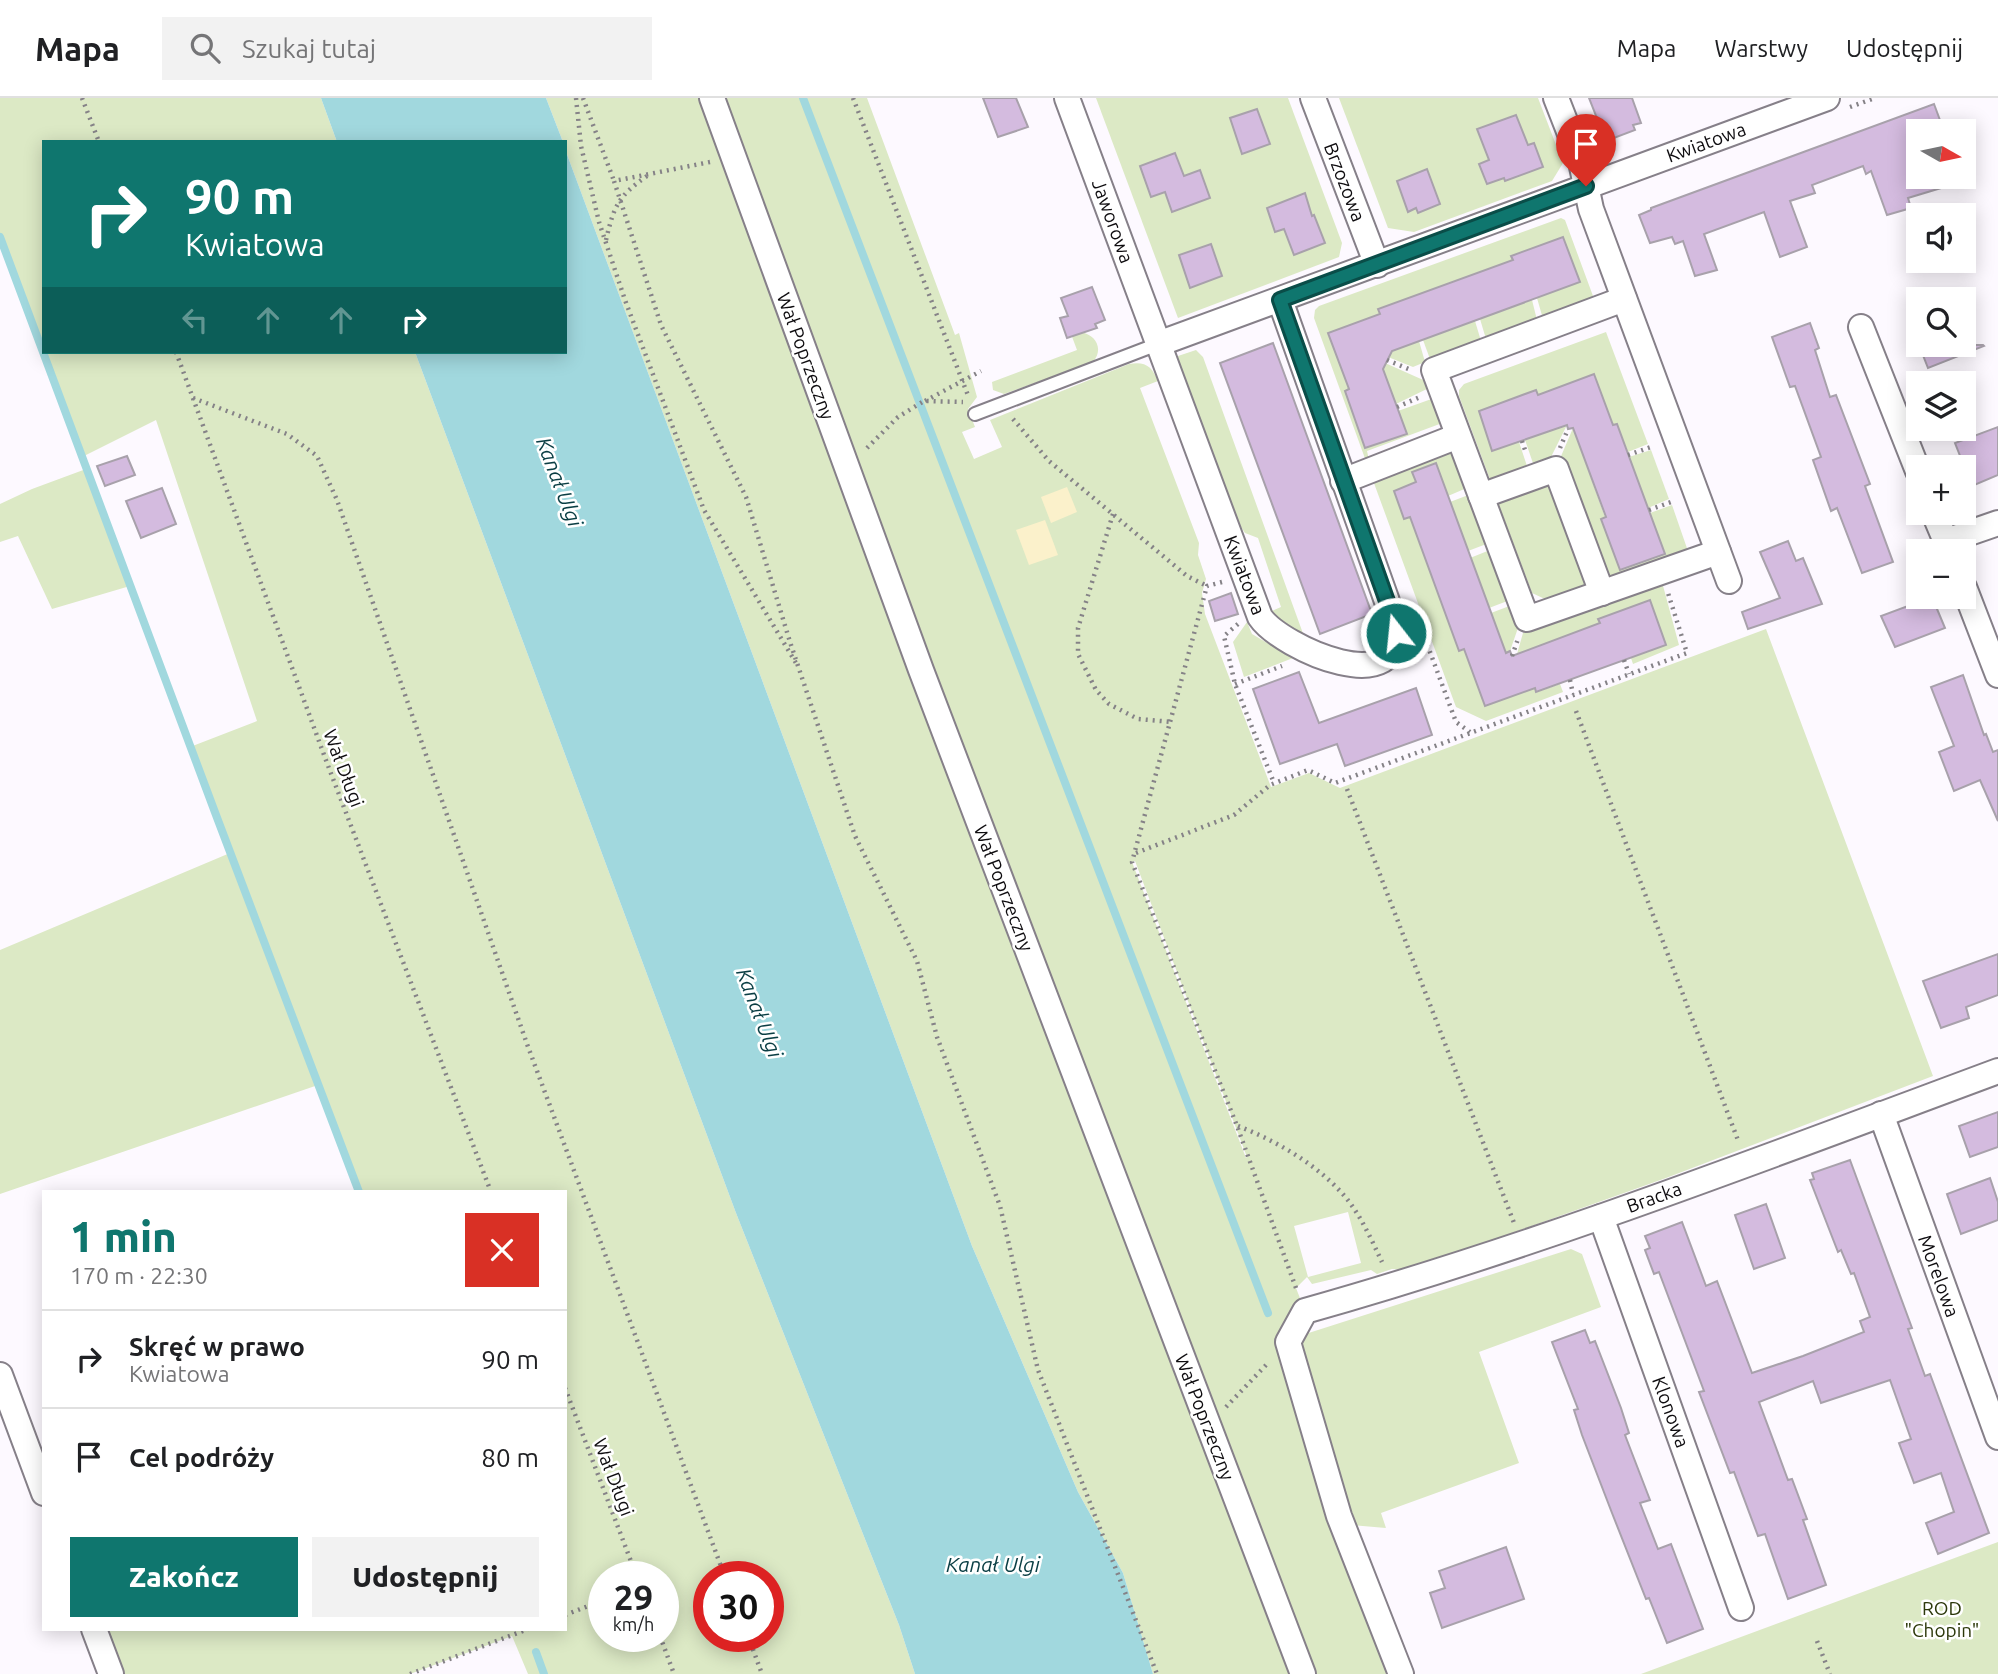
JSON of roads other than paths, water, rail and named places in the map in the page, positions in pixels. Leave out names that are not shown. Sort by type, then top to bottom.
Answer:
[{"type":"street","name":"Wał Poprzeczny","points":[[712,98],[921,670],[1303,1674]]},
{"type":"street","name":"Jaworowa","points":[[1067,98],[1158,344]]},
{"type":"street","name":"Brzozowa","points":[[1313,98],[1377,265]]},
{"type":"street","points":[[1556,98],[1581,162],[1591,209],[1729,581]]},
{"type":"street","name":"Kwiatowa","points":[[1280,300],[1394,621],[1396,633],[1388,656],[1370,666],[1316,654],[1266,626],[1256,608],[1158,344],[1827,98]]},
{"type":"street","points":[[1624,299],[1434,370],[1458,436],[1527,620],[1718,552]]},
{"type":"street","points":[[1861,327],[1912,455]]},
{"type":"street","points":[[1343,481],[1458,436]]},
{"type":"street","points":[[1481,496],[1556,469],[1602,593]]},
{"type":"street","points":[[1963,539],[1998,523]]},
{"type":"street","points":[[1972,609],[1998,675]]},
{"type":"street","name":"Bracka","points":[[1401,1674],[1339,1516],[1288,1342],[1305,1311],[1394,1286],[1601,1217],[1998,1071]]},
{"type":"street","name":"Morelowa","points":[[1881,1114],[1998,1437]]},
{"type":"street","name":"Klonowa","points":[[1601,1217],[1741,1608]]},
{"type":"street","points":[[0,1375],[42,1488]]},
{"type":"street","points":[[95,1631],[111,1674]]},
{"type":"lane","points":[[975,414],[1158,344]]},
{"type":"water","points":[[321,98],[546,98],[562,140],[336,140]]},
{"type":"water","name":"Kanał Ulgi","points":[[567,154],[972,1246],[1078,1492],[1123,1573],[1153,1674],[915,1674],[899,1625],[736,1213],[416,354],[567,354]]},
{"type":"waterway","points":[[803,98],[1268,1313]]},
{"type":"waterway","points":[[0,237],[42,349]]},
{"type":"waterway","points":[[44,354],[358,1190]]},
{"type":"waterway","points":[[536,1652],[544,1674]]},
{"type":"park label","name":"ROD \"Chopin\"","points":[[1942,1619]]}]
